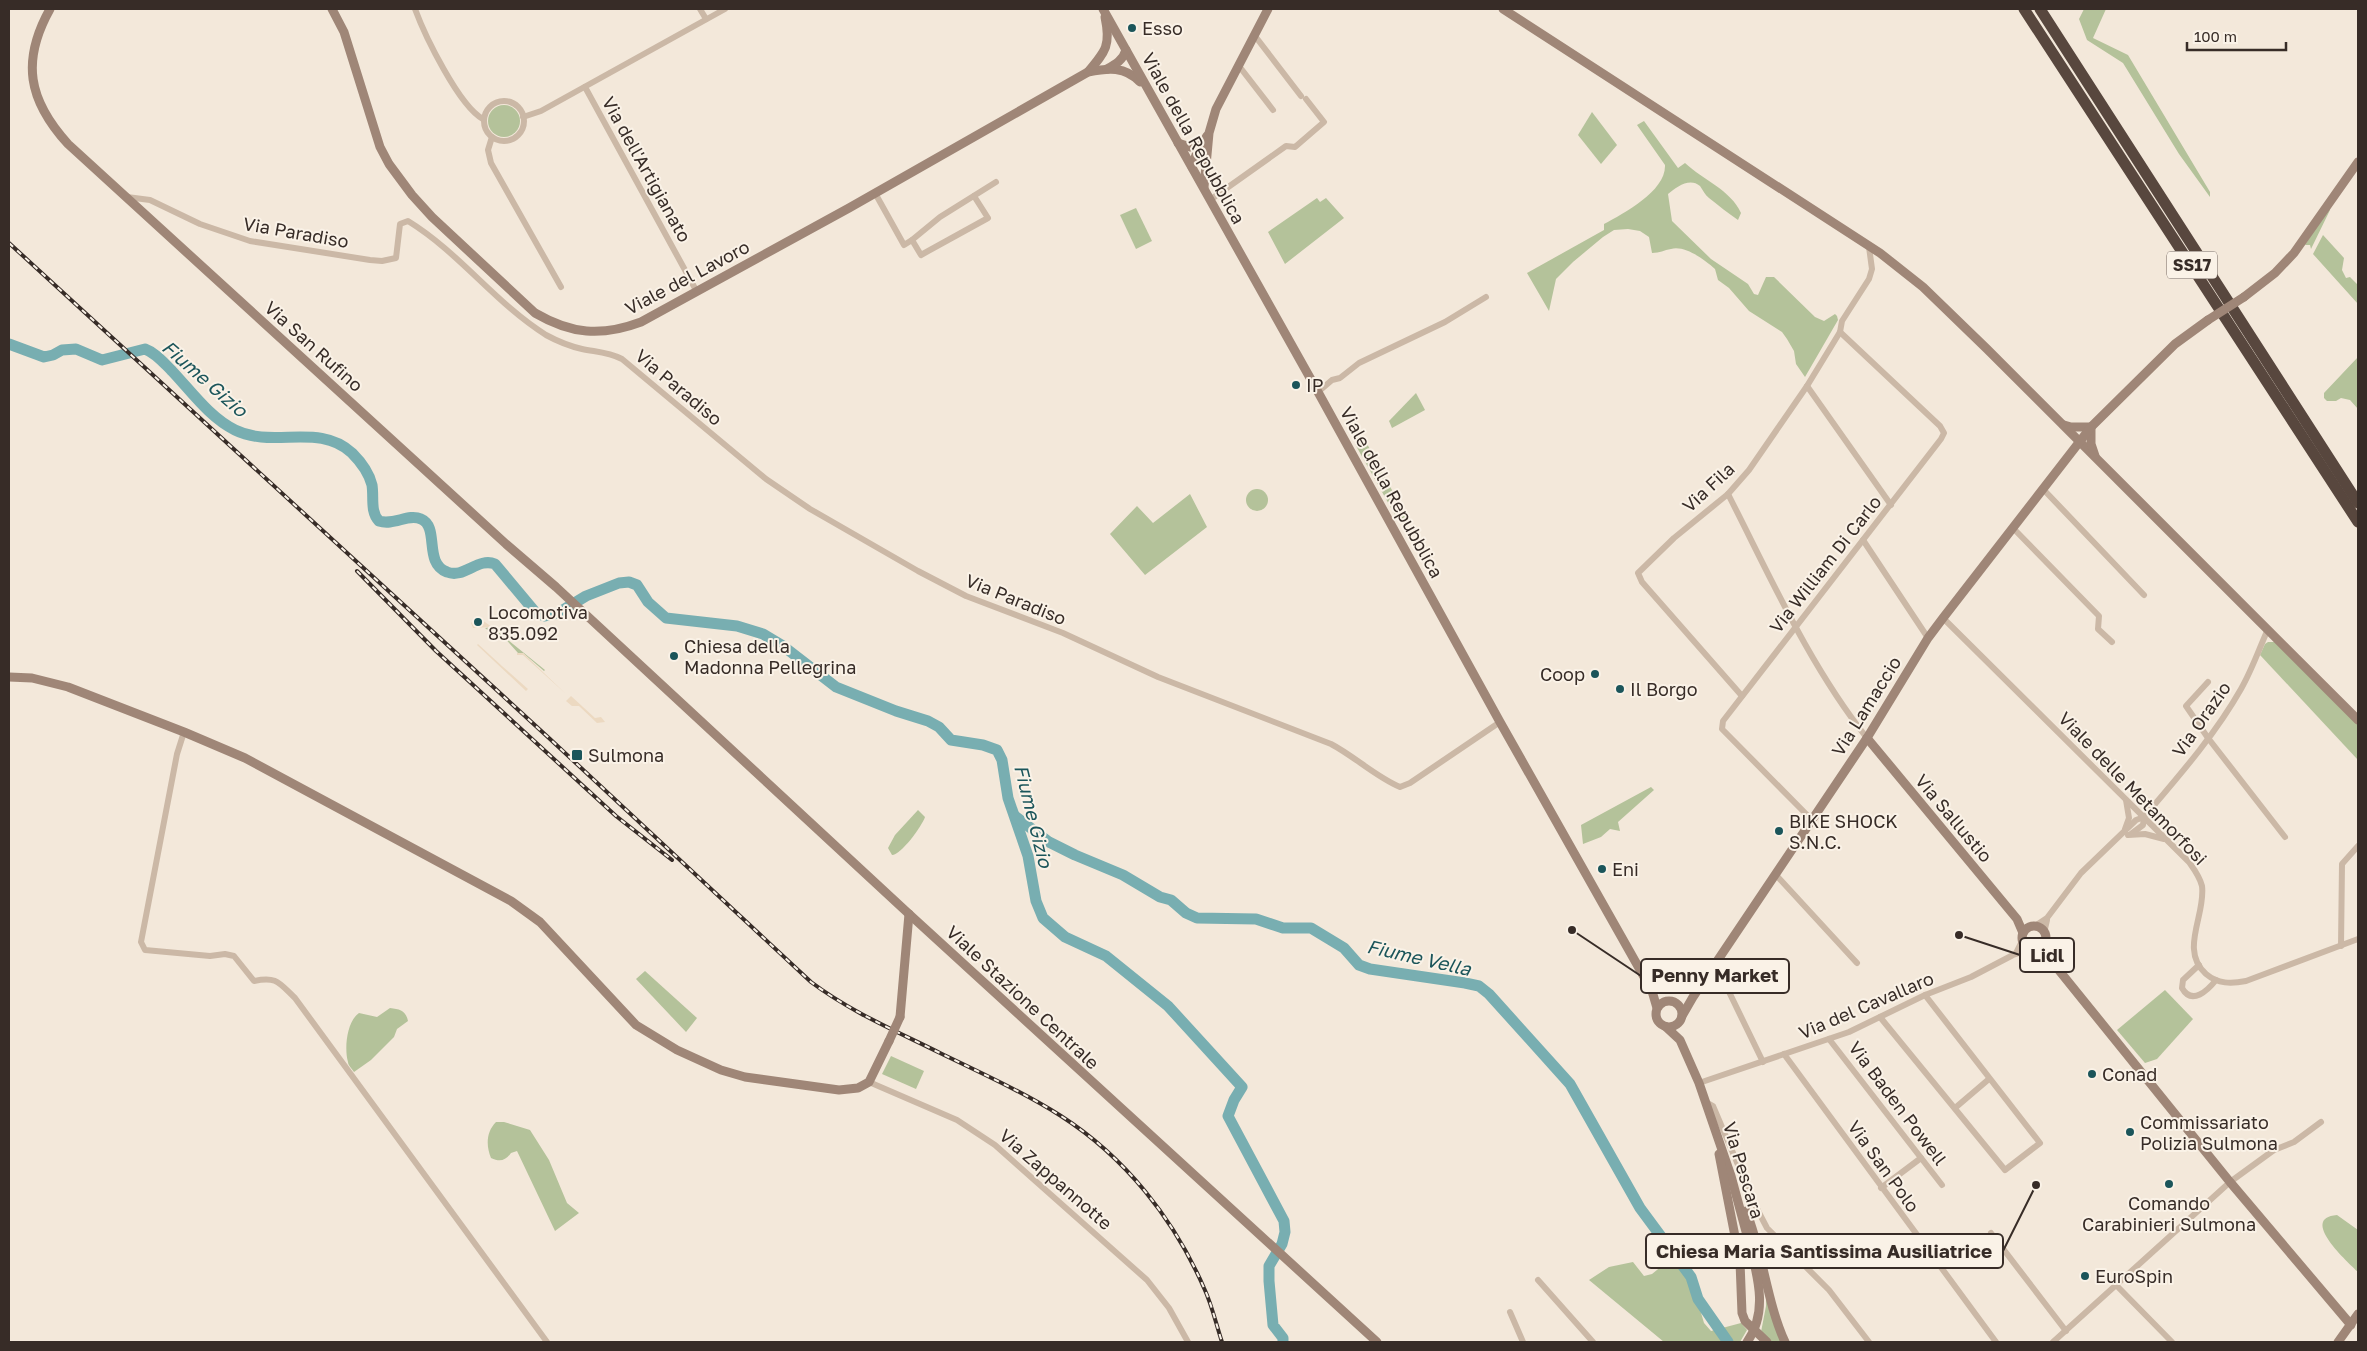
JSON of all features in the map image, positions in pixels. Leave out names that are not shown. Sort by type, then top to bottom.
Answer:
[{"type":"highway","name":"SS17","points":[[2024,9],[2358,522]]},
{"type":"highway","name":"SS17","points":[[2040,9],[2358,503]]},
{"type":"street","name":"Via San Rufino","points":[[50,9],[42,24],[32,53],[32,82],[42,110],[68,144],[649,673]]},
{"type":"street","name":"Viale del Lavoro","points":[[332,9],[350,49],[380,146],[400,180],[432,217],[535,313],[553,324],[589,332],[609,332],[641,322],[875,193],[1088,72]]},
{"type":"street","points":[[415,9],[424,32],[456,88],[469,108],[484,119]]},
{"type":"street","points":[[700,9],[706,19]]},
{"type":"street","points":[[523,117],[541,111],[725,9]]},
{"type":"street","points":[[1088,72],[1102,56],[1107,46],[1108,33],[1103,9]]},
{"type":"street","name":"Viale della Repubblica","points":[[1103,9],[1318,392],[1500,722],[1652,990],[1657,1008]]},
{"type":"street","points":[[1204,189],[1209,133],[1216,109],[1268,9]]},
{"type":"street","points":[[1503,9],[1869,246],[1923,287],[2358,720]]},
{"type":"street","points":[[1210,200],[1286,146],[1295,146],[1324,122],[1255,36]]},
{"type":"street","points":[[1102,56],[1119,49],[1126,50],[1118,63],[1106,69]]},
{"type":"street","points":[[1238,66],[1273,110]]},
{"type":"street","points":[[1088,72],[1121,69],[1133,75],[1149,91]]},
{"type":"street","name":"Via dell'Artigianato","points":[[585,87],[697,292]]},
{"type":"street","points":[[503,101],[516,105],[523,117],[523,127],[514,138],[506,141],[492,137],[486,131],[484,119],[490,106],[503,101]]},
{"type":"street","points":[[1192,168],[1200,146],[1209,133]]},
{"type":"street","points":[[492,137],[488,150],[491,163],[560,287]]},
{"type":"street","points":[[1178,143],[1190,147],[1200,146]]},
{"type":"street","points":[[1192,168],[1201,165],[1206,156]]},
{"type":"street","name":"Via Lamaccio","points":[[1682,1018],[1692,997],[1716,965],[1867,738],[1928,638],[2079,441],[2175,344],[2244,297],[2275,273],[2294,253],[2358,162]]},
{"type":"street","points":[[875,193],[904,244],[912,240],[940,217],[996,182]]},
{"type":"street","points":[[912,240],[921,255],[988,218],[974,196]]},
{"type":"street","name":"Via Paradiso","points":[[127,197],[150,200],[208,227],[250,241],[376,261],[396,258],[400,224],[408,222],[451,252],[510,310],[560,342],[581,349],[610,353],[622,359],[766,479],[810,509],[918,571],[966,596],[1063,634],[1158,677],[1330,744],[1351,755],[1388,782],[1400,787],[1410,783],[1500,722]]},
{"type":"street","name":"Via Fila","points":[[1742,696],[1642,582],[1638,573],[1674,538],[1728,494],[1748,470],[1807,386],[1840,332],[1842,321],[1869,279],[1872,269],[1869,246]]},
{"type":"street","points":[[1318,392],[1332,380],[1340,378],[1359,363],[1445,322],[1486,297]]},
{"type":"street","points":[[546,334],[553,324]]},
{"type":"street","name":"Via William Di Carlo","points":[[1812,820],[1722,729],[1723,721],[1944,433],[1940,426],[1840,332]]},
{"type":"street","points":[[1807,386],[1890,504]]},
{"type":"street","points":[[2062,424],[2071,428],[2091,427],[2091,444],[2096,458]]},
{"type":"street","points":[[2043,489],[2144,595]]},
{"type":"street","points":[[1728,494],[1796,627],[1831,686],[1867,738]]},
{"type":"street","points":[[2013,528],[2099,616],[2098,629],[2112,642]]},
{"type":"street","points":[[1863,540],[1928,638]]},
{"type":"street","name":"Viale delle Metamorfosi","points":[[1943,618],[2189,862],[2202,887],[2193,946],[2199,965]]},
{"type":"street","name":"Via Orazio","points":[[2033,926],[2048,918],[2081,873],[2125,835],[2136,820],[2144,817],[2208,738],[2241,689],[2268,629]]},
{"type":"street","name":"Viale Stazione Centrale","points":[[649,673],[1270,1246],[1377,1342]]},
{"type":"street","points":[[9,677],[32,678],[68,687],[245,758],[511,902],[540,922],[636,1025],[677,1050],[721,1070],[745,1078],[839,1090],[858,1088],[869,1082],[900,1017],[909,914]]},
{"type":"street","points":[[2208,682],[2186,706],[2208,738],[2285,837]]},
{"type":"street","points":[[184,732],[177,754],[141,942],[145,950],[210,956],[225,954],[234,956],[254,982],[270,978],[276,980],[295,998],[547,1342]]},
{"type":"street","name":"Via Sallustio","points":[[1867,738],[2017,919],[2023,937]]},
{"type":"street","name":"Via Orazio","points":[[2125,835],[2129,818],[2126,799]]},
{"type":"street","points":[[2125,835],[2155,836],[2171,844]]},
{"type":"street","points":[[2341,946],[2342,864],[2358,846]]},
{"type":"street","points":[[1776,875],[1857,964]]},
{"type":"street","name":"Via Orazio","points":[[2045,937],[2048,918]]},
{"type":"street","name":"Via Sallustio","points":[[2017,919],[2033,926]]},
{"type":"street","points":[[2014,955],[2023,937],[2033,926],[2045,937],[2049,958]]},
{"type":"street","points":[[2023,937],[2026,946],[2049,958],[2230,1182],[2355,1320],[2338,1342]]},
{"type":"street","points":[[2033,949],[2041,946],[2045,937]]},
{"type":"street","points":[[2216,980],[2199,996],[2192,997],[2186,994],[2182,988],[2184,980],[2199,965],[2210,977],[2228,983],[2246,980],[2358,939]]},
{"type":"street","name":"Via del Cavallaro","points":[[1699,1083],[1830,1039],[1925,995],[1971,977],[2014,955],[2033,949]]},
{"type":"street","points":[[1716,965],[1763,1062]]},
{"type":"street","name":"Viale della Repubblica","points":[[1652,990],[1672,1002]]},
{"type":"street","points":[[1880,1017],[2005,1170],[2040,1143],[1925,995]]},
{"type":"street","points":[[1672,1002],[1681,1007],[1682,1018],[1675,1026],[1666,1027],[1657,1020],[1657,1008],[1672,1002],[1692,997]]},
{"type":"street","name":"Via Pescara","points":[[1680,1040],[1682,1018]]},
{"type":"street","name":"Via Pescara","points":[[1666,1027],[1680,1040],[1706,1102],[1736,1194],[1759,1281],[1760,1301],[1756,1325],[1747,1342]]},
{"type":"street","name":"Via Baden Powell","points":[[1830,1039],[1942,1185]]},
{"type":"street","name":"Via San Polo","points":[[1784,1054],[1996,1342]]},
{"type":"street","points":[[1955,1108],[1989,1079]]},
{"type":"street","name":"Via Zappannotte","points":[[869,1082],[956,1120],[995,1145],[1146,1280],[1169,1308],[1188,1342]]},
{"type":"street","points":[[1706,1102],[1713,1106],[1752,1200],[1767,1228],[1829,1290],[1869,1342]]},
{"type":"street","points":[[2053,1342],[2230,1182],[2274,1150],[2294,1142],[2321,1122]]},
{"type":"street","points":[[1720,1143],[1720,1165],[1740,1262],[1742,1313],[1745,1321],[1767,1342]]},
{"type":"street","points":[[1882,1188],[1921,1158]]},
{"type":"street","points":[[1736,1194],[1745,1209],[1757,1242],[1778,1323],[1785,1342]]},
{"type":"street","points":[[1991,1233],[2066,1331]]},
{"type":"street","points":[[1538,1280],[1593,1342]]},
{"type":"street","points":[[2117,1286],[2172,1342]]},
{"type":"street","points":[[1510,1312],[1523,1342]]},
{"type":"green space","points":[[2084,9],[2106,9],[2093,38],[2128,55],[2210,192],[2210,197],[2179,154],[2123,63],[2087,40],[2079,19]]},
{"type":"green space","points":[[504,105],[510,106],[515,110],[519,115],[519,127],[515,132],[510,136],[504,137],[498,136],[493,132],[489,127],[488,121],[489,115],[493,110],[498,106]]},
{"type":"green space","points":[[1592,112],[1617,145],[1601,164],[1578,135]]},
{"type":"green space","points":[[1644,121],[1678,168],[1685,163],[1731,198],[1741,213],[1738,220],[1708,197],[1700,186],[1692,182],[1679,186],[1668,194],[1672,221],[1711,259],[1748,284],[1754,294],[1758,295],[1766,277],[1774,277],[1815,317],[1824,321],[1835,314],[1837,316],[1838,320],[1805,377],[1796,364],[1794,351],[1782,332],[1749,311],[1729,288],[1718,280],[1715,269],[1700,258],[1682,249],[1676,248],[1652,253],[1649,237],[1640,231],[1628,229],[1614,230],[1573,262],[1556,279],[1549,311],[1527,273],[1604,230],[1604,224],[1642,200],[1659,184],[1665,165],[1637,125]]},
{"type":"green space","points":[[1317,198],[1320,202],[1326,198],[1344,218],[1285,264],[1268,232]]},
{"type":"green space","points":[[2330,205],[2330,210],[2311,249],[2310,245],[2305,245]]},
{"type":"green space","points":[[1136,208],[1152,241],[1136,249],[1120,215]]},
{"type":"green space","points":[[2323,235],[2344,258],[2342,270],[2346,278],[2350,277],[2358,283],[2358,304],[2313,254]]},
{"type":"green space","points":[[2358,357],[2358,409],[2350,400],[2341,398],[2336,401],[2327,401],[2324,398],[2324,393]]},
{"type":"green space","points":[[1416,393],[1425,410],[1392,428],[1389,421]]},
{"type":"green space","points":[[1365,440],[1407,518],[1399,522],[1355,444]]},
{"type":"green space","points":[[1257,489],[1265,492],[1268,500],[1265,508],[1257,511],[1249,508],[1246,500],[1249,492]]},
{"type":"green space","points":[[1190,494],[1207,527],[1145,575],[1110,534],[1137,506],[1153,523]]},
{"type":"green space","points":[[492,627],[545,670],[523,653],[518,653],[503,636],[494,635],[485,628]]},
{"type":"green space","points":[[2275,642],[2358,725],[2358,760],[2260,655],[2265,644]]},
{"type":"green space","points":[[1651,787],[1654,790],[1618,822],[1620,831],[1610,829],[1601,837],[1583,844],[1581,825]]},
{"type":"green space","points":[[918,810],[925,817],[923,821],[906,845],[896,854],[892,855],[888,848],[895,835]]},
{"type":"green space","points":[[645,971],[697,1018],[686,1032],[636,979]]},
{"type":"green space","points":[[2165,990],[2193,1019],[2157,1059],[2145,1063],[2117,1030]]},
{"type":"green space","points":[[390,1008],[402,1011],[408,1021],[397,1029],[394,1037],[371,1060],[354,1072],[349,1066],[346,1050],[349,1028],[352,1022],[359,1013],[377,1017]]},
{"type":"green space","points":[[891,1056],[924,1071],[916,1089],[882,1074]]},
{"type":"green space","points":[[496,1122],[504,1122],[530,1130],[549,1160],[567,1203],[579,1213],[555,1231],[517,1151],[502,1160],[491,1158],[488,1149],[488,1139],[490,1130]]},
{"type":"green space","points":[[2337,1215],[2358,1230],[2358,1272],[2337,1251],[2324,1232],[2323,1224],[2326,1218]]},
{"type":"green space","points":[[1673,1257],[1688,1277],[1694,1289],[1704,1323],[1711,1331],[1741,1323],[1747,1330],[1740,1342],[1664,1342],[1589,1280],[1609,1267],[1633,1262],[1644,1276],[1652,1274]]},
{"type":"green space","points":[[1766,1288],[1783,1342],[1772,1342],[1761,1332],[1766,1306]]},
{"type":"shaded area","points":[[474,620],[482,620],[492,627],[473,628],[471,623]]},
{"type":"shaded area","points":[[478,644],[528,689],[526,691]]},
{"type":"shaded area","points":[[517,653],[523,653],[566,694],[523,655],[517,655]]},
{"type":"shaded area","points":[[571,696],[595,718],[601,717],[605,722],[597,723],[579,706],[572,706],[566,701]]},
{"type":"waterway","name":"Fiume Gizio","points":[[9,344],[44,357],[62,350],[76,349],[102,360],[145,349],[163,362],[217,419],[235,430],[265,437],[325,439],[339,444],[352,453],[367,472],[372,485],[374,513],[379,521],[390,522],[411,517],[421,519],[427,523],[430,529],[435,561],[440,567],[447,572],[459,573],[483,563],[495,564],[536,613],[545,616],[558,613],[586,596],[619,583],[629,582],[637,585],[648,602],[666,618],[737,626],[763,634],[783,646],[836,687],[896,711],[928,721],[939,727],[951,740],[983,745],[997,750],[1002,760],[1008,798],[1028,856],[1036,901],[1043,918],[1065,937],[1106,956],[1168,1006],[1242,1087],[1234,1100],[1228,1116],[1284,1221],[1285,1232],[1282,1244],[1269,1266],[1273,1325],[1283,1338],[1283,1342]]},
{"type":"waterway","name":"Fiume Vella","points":[[1015,816],[1049,842],[1123,875],[1160,897],[1171,900],[1186,913],[1197,918],[1256,919],[1283,928],[1311,928],[1344,948],[1359,965],[1370,969],[1479,986],[1489,994],[1570,1084],[1640,1208],[1691,1277],[1698,1299],[1728,1342]]},
{"type":"railway","points":[[9,243],[550,739],[811,982],[842,1003],[874,1020],[1047,1107],[1084,1132],[1106,1150],[1145,1192],[1178,1238],[1207,1294],[1222,1342]]},
{"type":"railway","points":[[357,571],[436,651],[616,816],[672,860]]},
{"type":"place","name":"Esso","points":[[1132,28]]},
{"type":"place","name":"IP","points":[[1296,385]]},
{"type":"place","name":"Locomotiva 835.092","points":[[478,622]]},
{"type":"place","name":"Chiesa della Madonna Pellegrina","points":[[674,656]]},
{"type":"place","name":"Coop","points":[[1595,674]]},
{"type":"place","name":"Il Borgo","points":[[1620,689]]},
{"type":"place","name":"Sulmona","points":[[577,755]]},
{"type":"place","name":"BIKE SHOCK S.N.C.","points":[[1779,831]]},
{"type":"place","name":"Eni","points":[[1602,869]]},
{"type":"place","name":"Penny Market","points":[[1572,930]]},
{"type":"place","name":"Lidl","points":[[1959,935]]},
{"type":"place","name":"Conad","points":[[2092,1074]]},
{"type":"place","name":"Commissariato Polizia Sulmona","points":[[2130,1132]]},
{"type":"place","name":"Comando Carabinieri Sulmona","points":[[2169,1184]]},
{"type":"place","name":"Chiesa Maria Santissima Ausiliatrice","points":[[2036,1185]]},
{"type":"place","name":"EuroSpin","points":[[2085,1276]]}]
